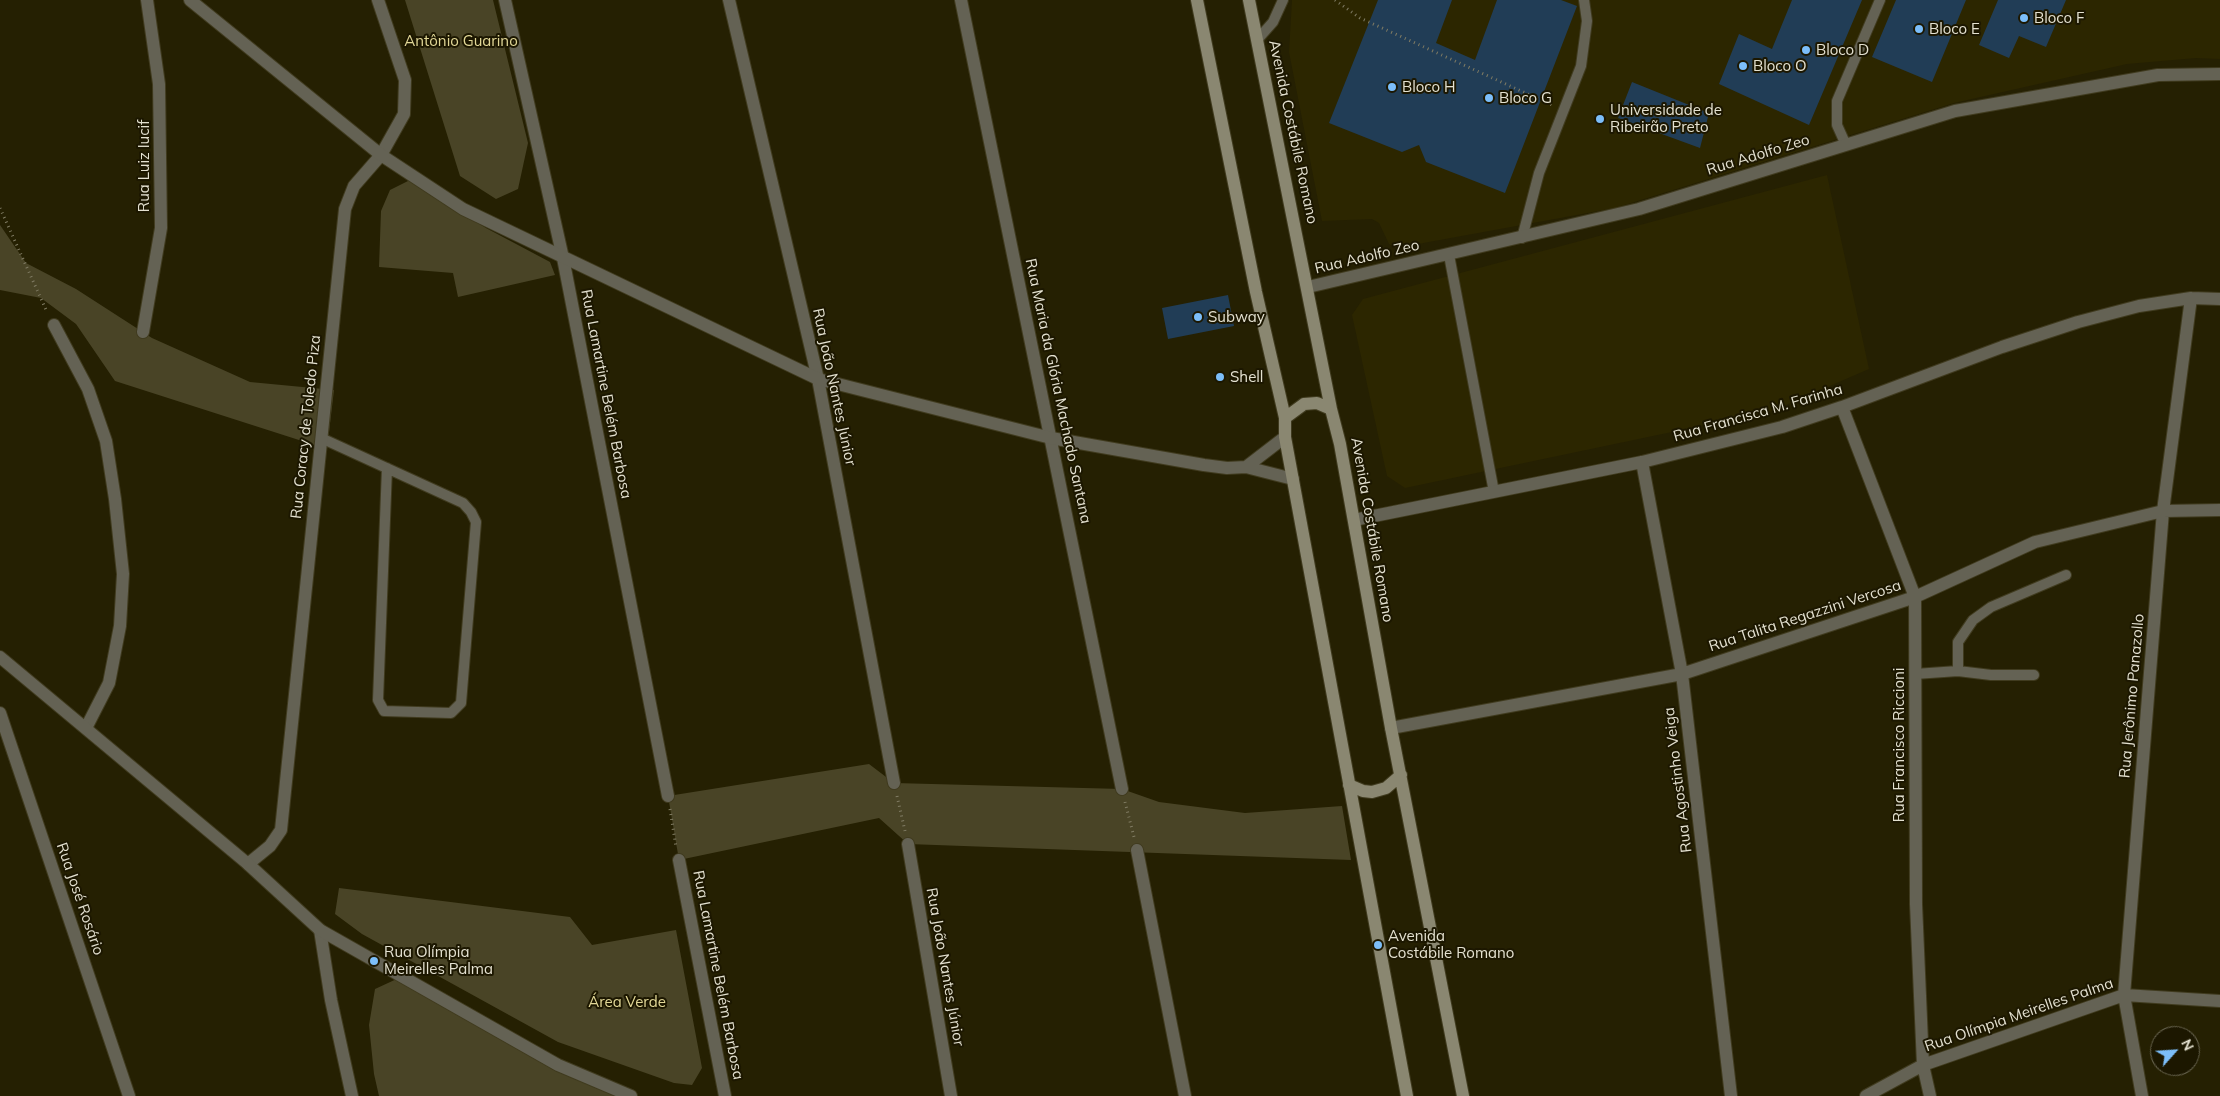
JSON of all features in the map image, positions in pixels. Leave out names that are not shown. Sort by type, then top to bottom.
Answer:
[{"type":"main road","points":[[1197,0],[1256,292],[1285,418],[1285,437],[1292,479],[1407,1096]]},
{"type":"main road","name":"Avenida Costábile Romano","points":[[1249,0],[1331,409],[1340,444],[1391,728],[1463,1096]]},
{"type":"main road","points":[[1285,418],[1304,404],[1317,403],[1331,409]]},
{"type":"main road","points":[[1349,786],[1363,792],[1372,792],[1386,788],[1401,776]]},
{"type":"street","name":"Rua Luiz Iucif","points":[[144,332],[160,228],[159,84],[147,0]]},
{"type":"street","points":[[190,0],[380,155],[463,209],[818,379],[1051,438],[1227,468],[1246,467],[1292,479]]},
{"type":"street","name":"Rua Coracy de Toledo Piza","points":[[248,864],[270,846],[281,830],[345,209],[354,186],[380,155],[404,114],[405,80],[378,0]]},
{"type":"street","name":"Rua Lamartine Belém Barbosa","points":[[505,0],[563,258],[668,796]]},
{"type":"street","name":"Rua João Nantes Júnior","points":[[729,0],[818,379],[894,783]]},
{"type":"street","name":"Rua Maria da Glória Machado Santana","points":[[961,0],[1122,789]]},
{"type":"street","name":"Rua Adolfo Zeo","points":[[1308,287],[1639,209],[1956,111],[2158,75],[2220,74]]},
{"type":"street","name":"Rua Francisca M. Farinha","points":[[1354,520],[1642,462],[1782,426],[1842,407],[2002,347],[2078,322],[2139,306],[2191,298],[2220,299]]},
{"type":"street","name":"Rua Jerônimo Panazollo","points":[[2142,1096],[2124,995],[2163,511],[2191,298]]},
{"type":"street","points":[[54,325],[88,389],[106,441],[116,499],[123,574],[120,626],[109,683],[86,728]]},
{"type":"street","name":"Rua Francisco Riccioni","points":[[1842,407],[1916,597],[1916,904],[1923,1065],[1930,1096]]},
{"type":"street","points":[[1246,467],[1285,437]]},
{"type":"street","name":"Rua Agostinho Veiga","points":[[1642,462],[1682,674],[1731,1096]]},
{"type":"street","name":"Rua Talita Regazzini Vercosa","points":[[1391,728],[1682,674],[1916,597],[2035,542],[2163,511],[2220,510]]},
{"type":"street","points":[[0,657],[248,864],[320,930],[558,1065],[632,1096]]},
{"type":"street","name":"Rua José Rosário","points":[[0,713],[129,1096]]},
{"type":"street","name":"Rua João Nantes Júnior","points":[[908,844],[950,1096]]},
{"type":"street","points":[[1136,850],[1185,1096]]},
{"type":"street","name":"Rua Lamartine Belém Barbosa","points":[[679,860],[725,1096]]},
{"type":"street","points":[[320,930],[331,1000],[352,1096]]},
{"type":"street","name":"Rua Olímpia Meirelles Palma","points":[[1866,1096],[1923,1065],[2124,995],[2220,1001]]},
{"type":"lane","points":[[1257,40],[1273,22],[1283,0]]},
{"type":"lane","points":[[1522,238],[1539,173],[1581,66],[1587,21],[1584,0]]},
{"type":"lane","points":[[1846,145],[1837,125],[1835,114],[1838,101],[1880,0]]},
{"type":"lane","points":[[1449,255],[1494,492]]},
{"type":"lane","points":[[321,438],[387,468],[463,503],[471,512],[476,522],[461,703],[451,712],[384,710],[378,700],[387,468]]},
{"type":"lane","points":[[1958,671],[1958,642],[1973,620],[1991,607],[2066,574]]},
{"type":"lane","points":[[1915,674],[1958,671],[1991,675],[2034,674]]},
{"type":"path","points":[[1335,0],[1360,18],[1564,110]]},
{"type":"path","points":[[0,208],[54,325]]},
{"type":"path","points":[[894,783],[908,844]]},
{"type":"path","points":[[1122,789],[1136,850]]},
{"type":"path","points":[[668,796],[679,860]]},
{"type":"shaded area","name":"Universidade de Ribeirão Preto","points":[[1292,0],[2220,0],[2220,59],[2196,58],[2127,64],[1954,103],[1615,208],[1396,248],[1389,244],[1379,223],[1372,219],[1322,221],[1289,52]]},
{"type":"shaded area","points":[[1827,175],[1869,369],[1772,411],[1405,488],[1387,476],[1352,315],[1363,299]]},
{"type":"green space","name":"Antônio Guarino","points":[[405,0],[493,0],[528,143],[518,189],[496,199],[460,176]]},
{"type":"green space","points":[[410,180],[486,228],[550,262],[555,275],[458,297],[453,273],[379,267],[381,211],[390,190]]},
{"type":"green space","points":[[0,225],[26,263],[76,289],[152,338],[250,382],[334,390],[327,449],[115,381],[76,324],[41,298],[0,290]]},
{"type":"green space","points":[[869,764],[894,783],[1122,789],[1159,802],[1245,813],[1342,806],[1351,860],[908,844],[879,818],[679,860],[668,796]]},
{"type":"green space","name":"Área Verde","points":[[339,888],[570,917],[592,945],[676,930],[702,1068],[692,1085],[674,1083],[558,1042],[362,934],[335,914]]},
{"type":"green space","points":[[401,977],[620,1096],[379,1096],[374,1074],[369,1025],[375,989]]},
{"type":"building","points":[[1378,0],[1452,0],[1436,43],[1475,60],[1497,0],[1561,0],[1577,6],[1505,193],[1426,162],[1419,145],[1402,152],[1329,123]]},
{"type":"building","name":"Bloco D","points":[[1792,0],[1862,0],[1809,125],[1719,84],[1739,34],[1772,49]]},
{"type":"building","name":"Bloco E","points":[[1896,0],[1966,0],[1932,82],[1872,57]]},
{"type":"building","name":"Bloco F","points":[[1998,0],[2066,0],[2046,47],[2019,36],[2009,58],[1979,45]]},
{"type":"building","points":[[1632,82],[1709,113],[1700,148],[1618,118]]},
{"type":"building","name":"Subway","points":[[1228,295],[1234,326],[1168,339],[1162,308]]},
{"type":"place","name":"Bloco F","points":[[2024,18]]},
{"type":"place","name":"Bloco E","points":[[1919,29]]},
{"type":"place","name":"Bloco D","points":[[1806,50]]},
{"type":"place","name":"Bloco O","points":[[1743,66]]},
{"type":"place","name":"Bloco H","points":[[1392,87]]},
{"type":"place","name":"Bloco G","points":[[1489,98]]},
{"type":"place","name":"Universidade de Ribeirão Preto","points":[[1600,119]]},
{"type":"place","name":"Subway","points":[[1198,317]]},
{"type":"place","name":"Shell","points":[[1220,377]]},
{"type":"place","name":"Avenida Costábile Romano","points":[[1378,945]]},
{"type":"place","name":"Rua Olímpia Meirelles Palma","points":[[374,961]]}]
